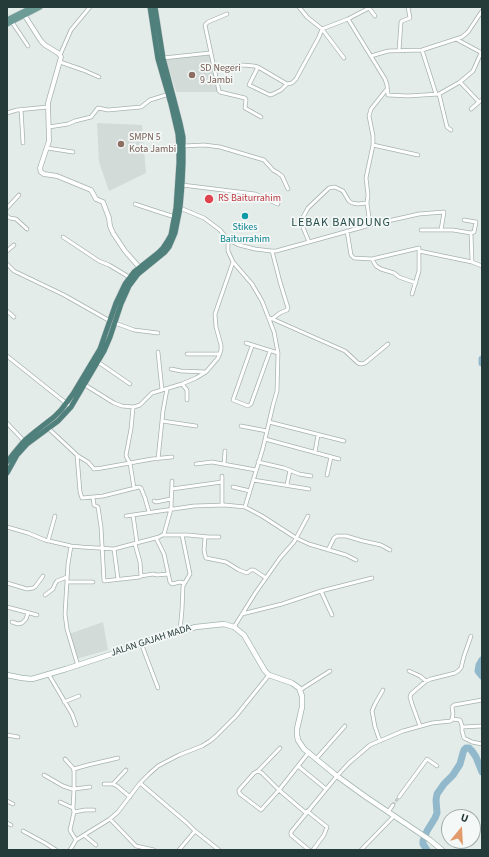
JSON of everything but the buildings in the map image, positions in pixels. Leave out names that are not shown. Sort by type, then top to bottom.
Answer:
[{"type":"highway","points":[[7,462],[24,441],[69,405],[100,349],[125,293],[133,279],[169,247],[175,233],[180,208],[184,146],[158,59],[150,7]]},
{"type":"highway","points":[[7,473],[17,455],[27,444],[61,418],[85,385],[110,337],[112,322],[121,292],[129,277],[139,267],[158,253],[171,235],[175,217],[181,138],[180,123],[163,58],[155,7]]},
{"type":"main road","points":[[24,14],[33,7]]},
{"type":"main road","points":[[9,22],[40,7]]},
{"type":"main road","name":"JALAN GAJAH MADA","points":[[7,675],[32,679],[78,666],[141,643],[196,626],[224,624],[234,627]]},
{"type":"main road","points":[[234,627],[244,635],[262,668],[269,675],[292,683],[300,690],[302,696],[302,707],[297,735],[298,740],[304,749],[337,776],[430,840],[442,850]]},
{"type":"street","points":[[90,7],[71,30],[60,55],[60,62],[48,107],[49,141],[40,168],[41,172],[44,174],[57,176],[91,190],[96,198],[103,202],[113,233],[125,251],[139,267]]},
{"type":"street","points":[[299,7],[307,17],[322,29],[344,58]]},
{"type":"street","points":[[399,50],[401,22],[410,18],[408,7]]},
{"type":"street","points":[[258,67],[249,85],[272,95],[296,79],[322,29],[348,19],[368,8],[375,16]]},
{"type":"street","points":[[371,56],[388,51],[422,50],[456,39],[468,32],[482,11]]},
{"type":"street","points":[[24,14],[41,42],[60,55]]},
{"type":"street","points":[[227,14],[208,22],[205,25],[219,91],[245,98],[246,108],[261,117]]},
{"type":"street","points":[[348,19],[386,82],[388,95],[390,96],[438,94],[460,82],[473,71],[482,53],[456,39]]},
{"type":"street","points":[[9,22],[28,46]]},
{"type":"street","points":[[422,50],[438,94],[447,127],[451,130]]},
{"type":"street","points":[[163,58],[210,53]]},
{"type":"street","points":[[60,62],[99,77]]},
{"type":"street","points":[[214,70],[248,65],[258,67],[287,84]]},
{"type":"street","points":[[460,82],[481,101],[471,109]]},
{"type":"street","points":[[370,225],[366,178],[373,145],[373,133],[368,116],[387,90]]},
{"type":"street","points":[[49,127],[68,124],[91,117],[97,108],[108,110],[141,106],[150,100],[169,94]]},
{"type":"street","points":[[7,113],[21,109],[48,107]]},
{"type":"street","points":[[21,109],[23,144]]},
{"type":"street","points":[[184,146],[204,145],[220,147],[264,160],[273,170],[282,176],[288,189]]},
{"type":"street","points":[[373,145],[418,155]]},
{"type":"street","points":[[47,148],[74,152]]},
{"type":"street","points":[[182,185],[255,194],[278,204]]},
{"type":"street","points":[[309,242],[302,225],[303,217],[308,208],[329,188],[335,187],[343,191],[352,203],[367,203]]},
{"type":"street","points":[[7,208],[19,195]]},
{"type":"street","points":[[135,204],[175,217]]},
{"type":"street","points":[[180,208],[204,218],[220,230],[228,240],[255,249],[272,251],[370,225],[419,214],[444,212],[441,230]]},
{"type":"street","points":[[8,218],[16,219],[27,230]]},
{"type":"street","points":[[464,220],[476,222],[474,232],[471,233],[472,262]]},
{"type":"street","points":[[421,230],[453,230],[471,233]]},
{"type":"street","points":[[347,232],[351,255],[353,257],[372,259],[419,248],[419,251],[472,262],[482,266]]},
{"type":"street","points":[[63,237],[99,261],[129,277]]},
{"type":"street","points":[[228,240],[228,251],[233,262],[252,284],[262,301],[274,332],[278,353],[277,391],[268,422],[263,448],[245,508]]},
{"type":"street","points":[[7,251],[14,245]]},
{"type":"street","points":[[272,251],[288,308],[288,310],[280,313],[272,319]]},
{"type":"street","points":[[412,294],[419,271],[419,251]]},
{"type":"street","points":[[372,259],[376,266],[381,269],[416,283]]},
{"type":"street","points":[[85,385],[114,403],[122,406],[133,407],[140,405],[152,393],[182,384],[206,372],[217,360],[220,354],[221,345],[216,327],[215,314],[233,262]]},
{"type":"street","points":[[7,264],[14,271],[64,295],[112,322],[134,330],[158,333]]},
{"type":"street","points":[[7,311],[14,317]]},
{"type":"street","points":[[268,317],[345,351],[361,364],[365,363],[388,344]]},
{"type":"street","points":[[246,343],[278,353]]},
{"type":"street","points":[[252,346],[233,400],[248,406],[251,404],[270,351]]},
{"type":"street","points":[[156,459],[162,421],[164,389],[158,352]]},
{"type":"street","points":[[187,354],[220,354]]},
{"type":"street","points":[[7,356],[69,405]]},
{"type":"street","points":[[98,362],[130,384]]},
{"type":"street","points":[[171,369],[206,372]]},
{"type":"street","points":[[182,384],[187,390],[187,400]]},
{"type":"street","points":[[133,407],[126,455],[130,463],[134,488]]},
{"type":"street","points":[[162,421],[196,426]]},
{"type":"street","points":[[268,422],[344,441]]},
{"type":"street","points":[[7,423],[24,441]]},
{"type":"street","points":[[242,426],[267,431]]},
{"type":"street","points":[[48,428],[77,455],[96,469],[172,457]]},
{"type":"street","points":[[315,452],[318,435]]},
{"type":"street","points":[[265,439],[339,459]]},
{"type":"street","points":[[224,464],[225,452]]},
{"type":"street","points":[[77,455],[81,496],[83,498],[104,496],[139,486],[145,498],[149,512]]},
{"type":"street","points":[[327,475],[331,457]]},
{"type":"street","points":[[196,464],[212,462],[256,470]]},
{"type":"street","points":[[258,462],[311,476]]},
{"type":"street","points":[[287,485],[290,470]]},
{"type":"street","points":[[222,476],[222,505]]},
{"type":"street","points":[[253,480],[309,489]]},
{"type":"street","points":[[163,535],[171,509],[172,481]]},
{"type":"street","points":[[172,489],[222,482]]},
{"type":"street","points":[[233,487],[250,491]]},
{"type":"street","points":[[93,497],[94,505],[98,507],[102,534],[104,580],[140,577],[153,574],[168,574]]},
{"type":"street","points":[[154,501],[156,502],[171,499]]},
{"type":"street","points":[[126,516],[194,506],[222,505],[245,508],[262,516],[296,538],[309,544],[346,555],[356,560]]},
{"type":"street","points":[[133,515],[141,576]]},
{"type":"street","points":[[48,541],[55,516]]},
{"type":"street","points":[[234,627],[266,578],[296,538],[308,516]]},
{"type":"street","points":[[7,526],[48,541],[71,546],[102,548],[114,548],[163,535],[219,537]]},
{"type":"street","points":[[180,631],[183,586],[190,574],[182,535]]},
{"type":"street","points":[[328,550],[334,538],[337,536],[346,536],[363,540],[381,545],[390,550]]},
{"type":"street","points":[[205,537],[204,555],[206,558],[226,562],[246,573],[254,570],[266,578]]},
{"type":"street","points":[[156,538],[164,554],[171,583],[184,583]]},
{"type":"street","points":[[71,546],[65,608],[69,639],[78,666]]},
{"type":"street","points":[[114,548],[118,579]]},
{"type":"street","points":[[7,583],[27,589],[33,588],[43,576]]},
{"type":"street","points":[[45,595],[53,589],[57,581],[67,577]]},
{"type":"street","points":[[242,614],[372,578]]},
{"type":"street","points":[[67,582],[93,582]]},
{"type":"street","points":[[321,591],[332,615]]},
{"type":"street","points":[[7,607],[37,615]]},
{"type":"street","points":[[12,622],[18,624],[22,623],[26,619],[28,613]]},
{"type":"street","points":[[420,726],[410,697],[411,694],[426,681],[455,672],[461,668],[471,636]]},
{"type":"street","points":[[141,643],[158,688]]},
{"type":"street","points":[[300,690],[330,671]]},
{"type":"street","points":[[409,671],[420,676],[426,681]]},
{"type":"street","points":[[49,675],[72,714],[76,726]]},
{"type":"street","points":[[70,850],[76,840],[110,819],[118,812],[140,783],[158,766],[178,755],[202,746],[210,741],[236,716],[269,675]]},
{"type":"street","points":[[380,741],[375,727],[372,711],[383,690]]},
{"type":"street","points":[[64,702],[80,696]]},
{"type":"street","points":[[452,719],[453,705],[482,700]]},
{"type":"street","points":[[310,850],[291,834],[306,812],[337,776],[349,763],[370,745],[402,731],[432,723],[451,721],[452,719],[460,720],[464,738],[472,742],[482,744]]},
{"type":"street","points":[[316,759],[345,726]]},
{"type":"street","points":[[462,726],[482,726]]},
{"type":"street","points":[[7,735],[18,737]]},
{"type":"street","points":[[280,748],[258,771],[254,772],[239,790],[240,794],[262,810],[309,752]]},
{"type":"street","points":[[74,770],[118,758]]},
{"type":"street","points":[[65,759],[74,770],[74,812],[70,830],[76,840]]},
{"type":"street","points":[[399,797],[426,759],[437,766]]},
{"type":"street","points":[[298,766],[326,789]]},
{"type":"street","points":[[113,784],[126,770]]},
{"type":"street","points":[[258,771],[306,812],[327,827],[324,835],[313,850]]},
{"type":"street","points":[[44,775],[63,786],[74,789],[90,787]]},
{"type":"street","points":[[140,783],[186,822],[195,832],[219,850]]},
{"type":"street","points":[[104,784],[113,784],[121,788],[130,797]]},
{"type":"street","points":[[7,801],[13,804]]},
{"type":"street","points":[[60,802],[73,808]]},
{"type":"street","points":[[388,812],[393,805]]},
{"type":"street","points":[[74,812],[94,810]]},
{"type":"street","points":[[361,850],[394,816]]},
{"type":"street","points":[[110,819],[136,846],[154,850]]},
{"type":"street","points":[[23,831],[56,850]]},
{"type":"street","points":[[179,850],[195,832]]},
{"type":"street","points":[[84,835],[96,845]]},
{"type":"shaded area","name":"SD Negeri 9 Jambi","points":[[209,54],[218,92],[176,92],[166,59]]},
{"type":"shaded area","name":"SMPN 5 Kota Jambi","points":[[97,123],[142,125],[146,173],[109,191],[99,162]]},
{"type":"shaded area","points":[[103,622],[108,650],[76,659],[69,634]]},
{"type":"waterway","points":[[482,660],[478,671],[482,676]]},
{"type":"waterway","points":[[427,850],[423,844],[423,841],[437,813],[437,794],[460,764],[466,748],[469,748],[472,751],[482,772]]},
{"type":"tunnel","points":[[393,805],[399,797]]},
{"type":"place","name":"SD Negeri 9 Jambi","points":[[192,75]]},
{"type":"place","name":"SMPN 5 Kota Jambi","points":[[121,144]]},
{"type":"place","name":"RS Baiturrahim","points":[[209,199]]},
{"type":"place","name":"Stikes Baiturrahim","points":[[245,216]]},
{"type":"district","name":"LEBAK BANDUNG","points":[[341,223]]}]
